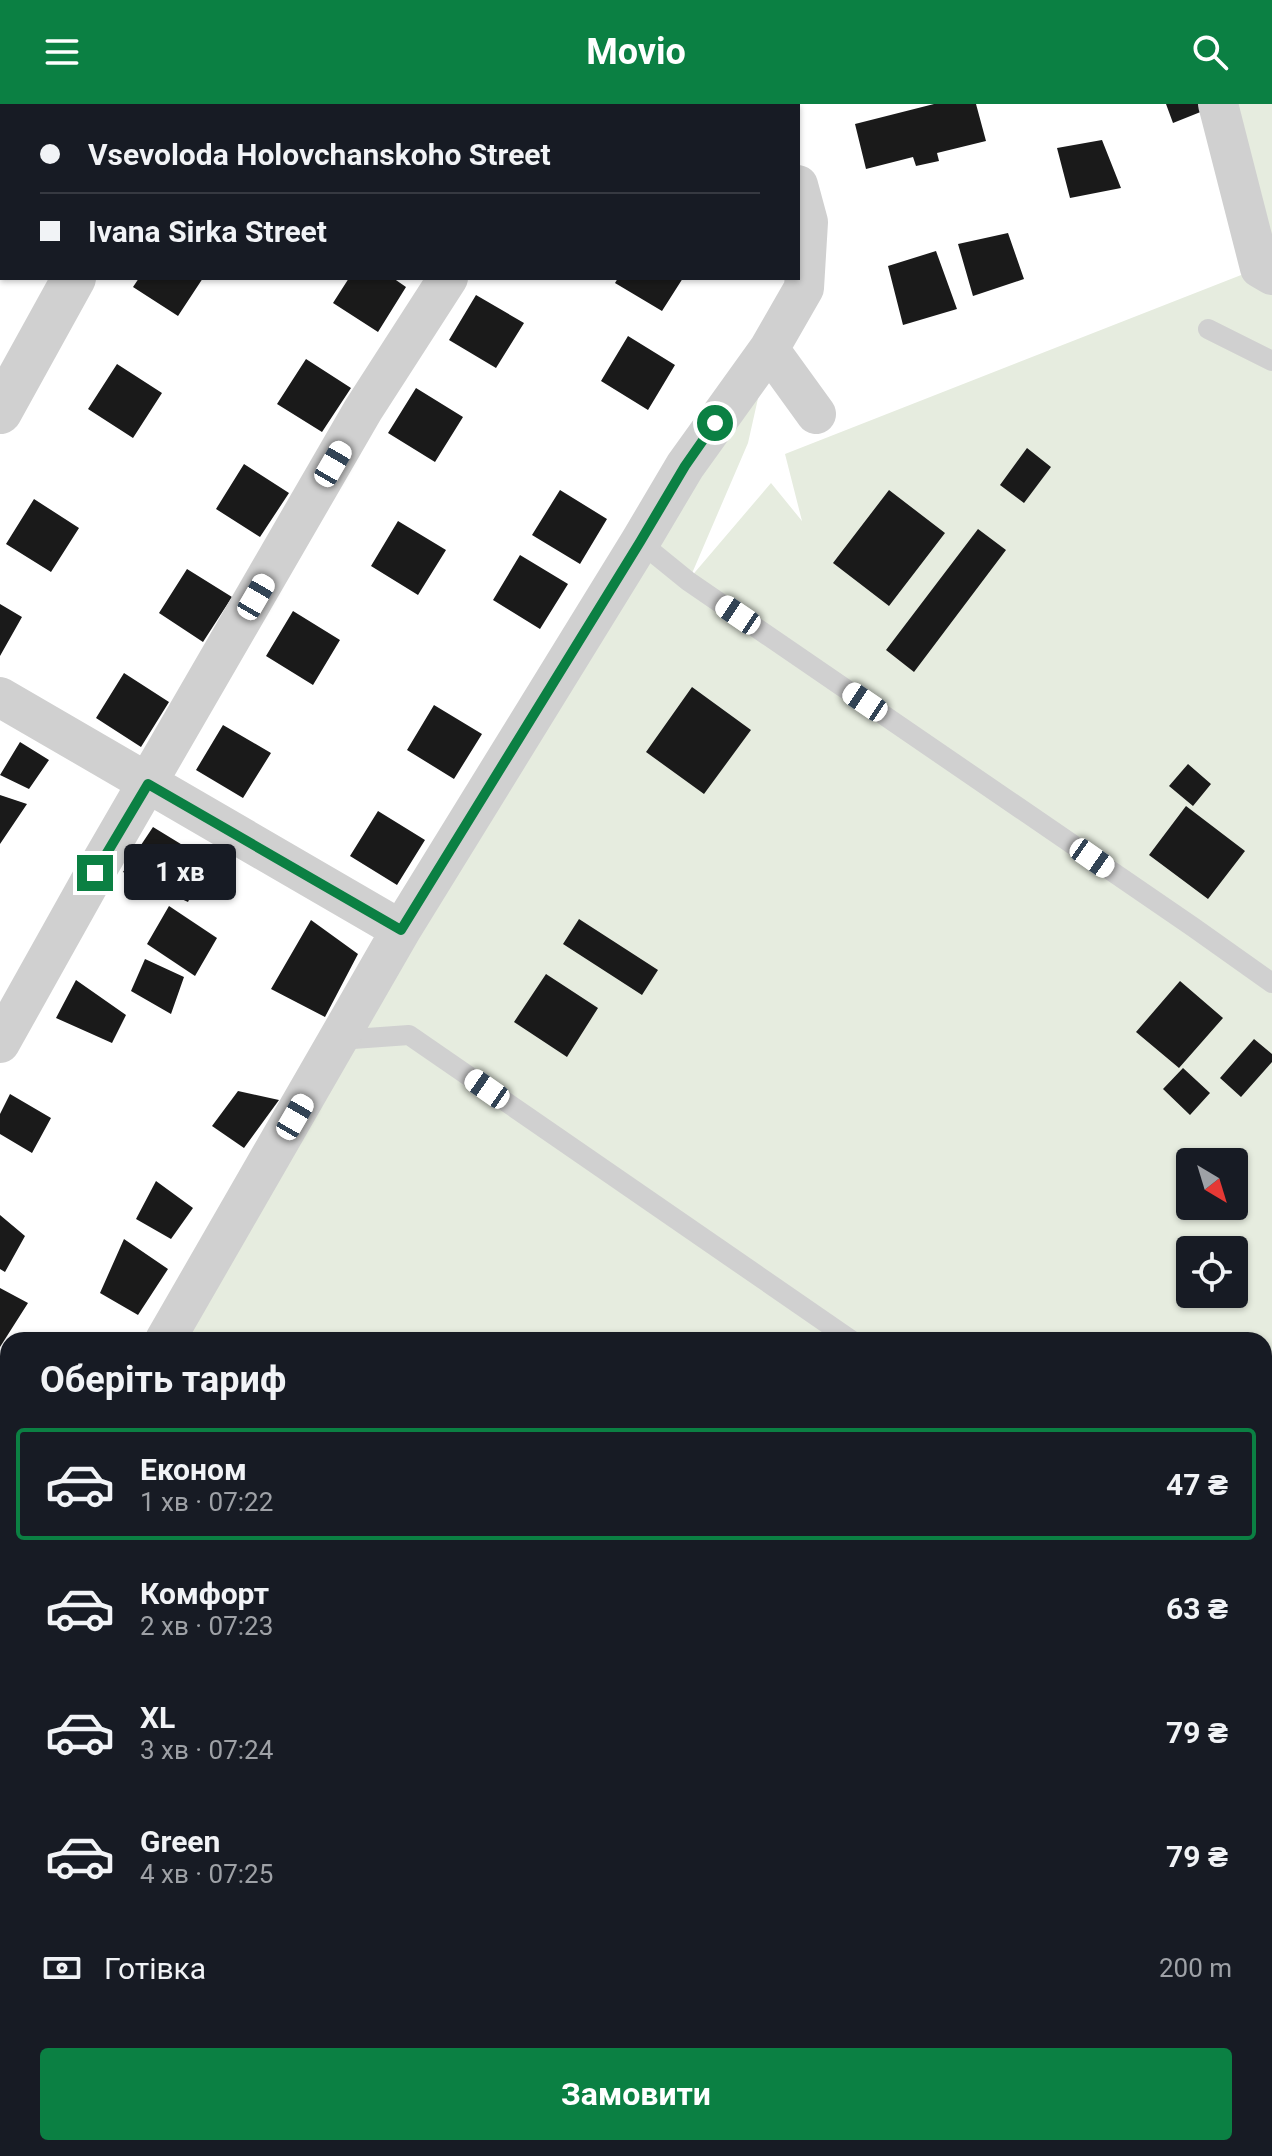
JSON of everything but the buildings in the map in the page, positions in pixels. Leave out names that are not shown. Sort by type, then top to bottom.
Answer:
[{"type":"street","points":[[1218,104],[1260,268],[1272,275]]},
{"type":"street","points":[[170,1332],[401,930],[685,466],[769,349],[804,288],[808,222],[800,192]]},
{"type":"street","points":[[0,412],[73,280]]},
{"type":"street","points":[[0,1043],[363,410],[447,280]]},
{"type":"street","points":[[769,349],[816,414]]},
{"type":"street","points":[[0,697],[401,930]]},
{"type":"lane","points":[[1208,329],[1272,361]]},
{"type":"lane","points":[[640,542],[688,581],[1272,983]]},
{"type":"lane","points":[[339,1040],[409,1035],[839,1332]]},
{"type":"shaded area","points":[[1218,104],[1272,104],[1272,1332],[170,1332],[769,349],[748,443],[690,578],[771,483],[802,521],[785,454],[1259,268]]},
{"type":"route","points":[[95,873],[148,784],[401,930],[685,466],[715,423]]}]
